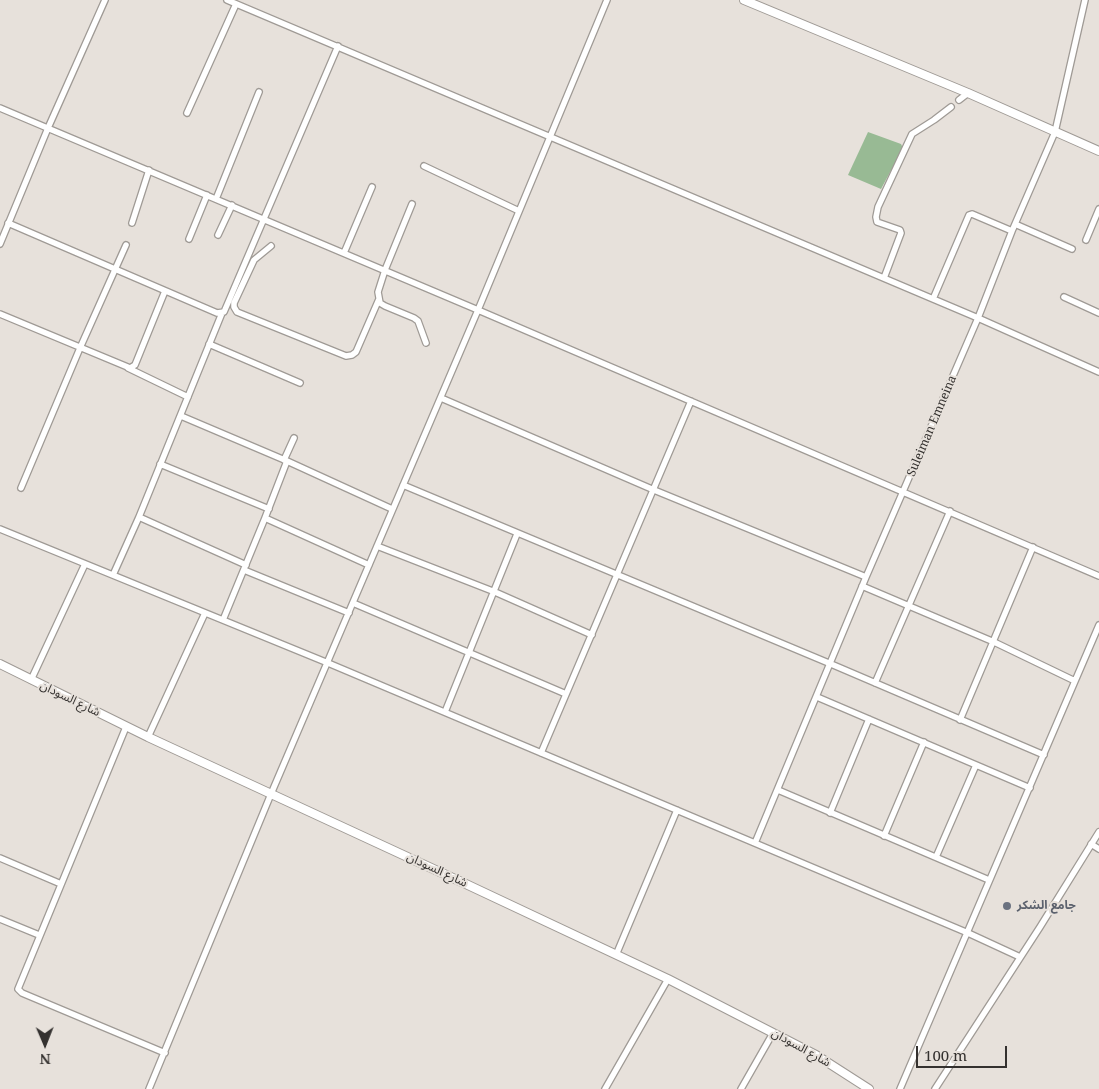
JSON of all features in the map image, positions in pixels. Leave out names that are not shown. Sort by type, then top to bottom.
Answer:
[{"type":"main road","points":[[744,0],[755,2],[1099,151]]},
{"type":"main road","name":"شارع السودان","points":[[0,664],[126,727],[668,979],[840,1069],[869,1089]]},
{"type":"street","points":[[0,244],[48,128],[105,0]]},
{"type":"street","points":[[227,0],[978,318],[1099,372]]},
{"type":"street","points":[[149,1089],[271,794],[441,398],[608,0]]},
{"type":"street","name":"Suleiman Emneina","points":[[756,844],[862,586],[978,318],[1012,231],[1055,132],[1085,0]]},
{"type":"street","points":[[187,113],[236,4]]},
{"type":"street","points":[[112,575],[139,517],[209,344],[226,309],[338,46]]},
{"type":"street","points":[[216,199],[259,92]]},
{"type":"street","points":[[959,100],[968,93]]},
{"type":"street","points":[[884,278],[901,234],[900,230],[877,222],[878,207],[912,134],[951,106]]},
{"type":"street","points":[[0,108],[904,491],[1099,576]]},
{"type":"street","points":[[424,166],[519,211]]},
{"type":"street","points":[[132,223],[149,170]]},
{"type":"street","points":[[344,253],[372,186]]},
{"type":"street","points":[[189,238],[207,195]]},
{"type":"street","points":[[412,204],[378,292],[380,303],[384,306],[418,321],[426,343]]},
{"type":"street","points":[[218,235],[232,206]]},
{"type":"street","points":[[1086,240],[1099,208]]},
{"type":"street","points":[[933,299],[969,215],[972,214],[1012,231]]},
{"type":"street","points":[[8,224],[222,314]]},
{"type":"street","points":[[1016,224],[1072,249]]},
{"type":"street","points":[[22,488],[80,348],[126,245]]},
{"type":"street","points":[[271,246],[254,260],[234,303],[237,312],[346,356],[356,352],[379,299]]},
{"type":"street","points":[[128,368],[135,365],[166,291]]},
{"type":"street","points":[[1064,297],[1099,313]]},
{"type":"street","points":[[0,314],[128,368],[188,397]]},
{"type":"street","points":[[209,344],[300,383]]},
{"type":"street","points":[[441,398],[654,490],[866,578]]},
{"type":"street","points":[[541,753],[692,401]]},
{"type":"street","points":[[181,416],[285,460],[392,509]]},
{"type":"street","points":[[223,620],[269,509],[294,438]]},
{"type":"street","points":[[160,464],[269,509]]},
{"type":"street","points":[[403,485],[1044,755]]},
{"type":"street","points":[[875,683],[950,511]]},
{"type":"street","points":[[139,517],[245,568],[349,613]]},
{"type":"street","points":[[265,518],[369,565]]},
{"type":"street","points":[[0,529],[445,712],[968,933],[1020,958]]},
{"type":"street","points":[[445,712],[518,534]]},
{"type":"street","points":[[377,546],[495,592],[592,635]]},
{"type":"street","points":[[960,720],[1033,547]]},
{"type":"street","points":[[31,680],[86,564]]},
{"type":"street","points":[[862,586],[994,642],[1075,681]]},
{"type":"street","points":[[353,603],[566,694]]},
{"type":"street","points":[[148,737],[205,613]]},
{"type":"street","points":[[900,1089],[1099,625]]},
{"type":"street","points":[[817,697],[1030,788]]},
{"type":"street","points":[[830,813],[869,720]]},
{"type":"street","points":[[126,727],[18,987],[19,990],[165,1053]]},
{"type":"street","points":[[884,836],[924,742]]},
{"type":"street","points":[[936,857],[976,766]]},
{"type":"street","points":[[778,790],[989,880]]},
{"type":"street","points":[[616,954],[677,810]]},
{"type":"street","points":[[934,1089],[1020,958],[1099,832]]},
{"type":"street","points":[[1091,844],[1099,849]]},
{"type":"street","points":[[0,858],[61,884]]},
{"type":"street","points":[[0,919],[39,935]]},
{"type":"street","points":[[605,1089],[668,979]]},
{"type":"street","points":[[741,1089],[774,1033]]},
{"type":"green space","points":[[868,132],[901,144],[903,148],[881,189],[848,175]]},
{"type":"place","name":"جامع الشكر","points":[[1007,906]]}]
